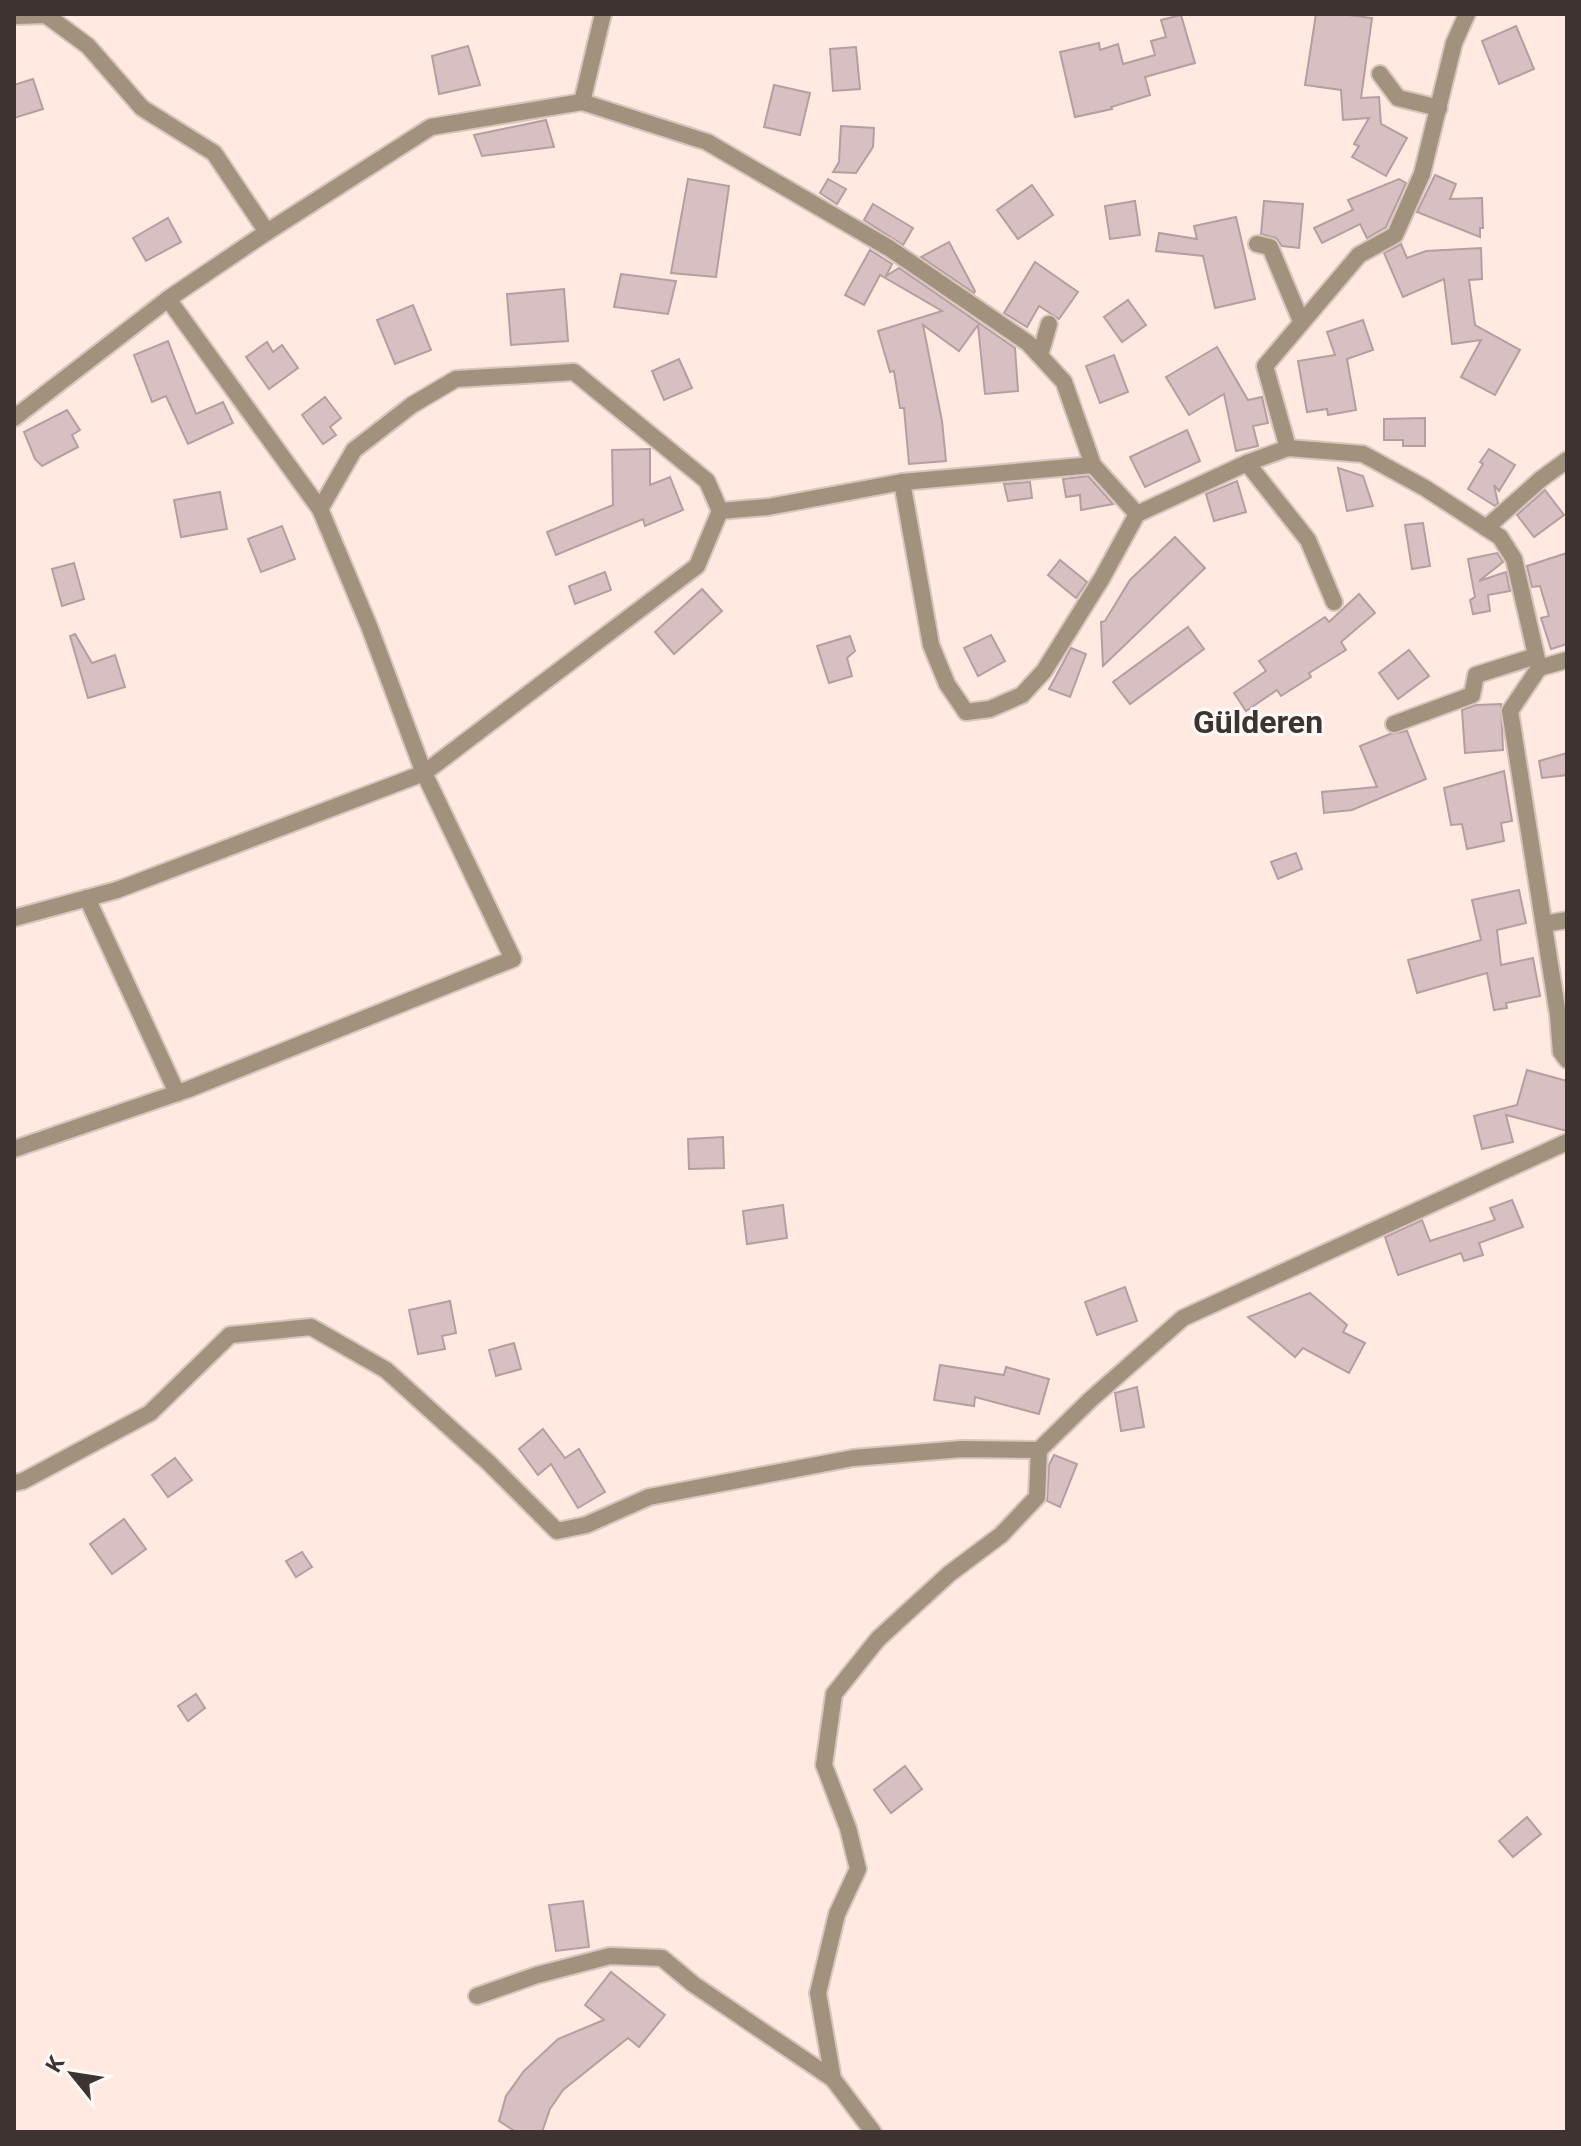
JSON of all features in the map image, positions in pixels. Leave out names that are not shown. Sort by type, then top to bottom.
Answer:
[{"type":"street","points":[[582,102],[603,14]]},
{"type":"street","points":[[1288,448],[1265,366],[1359,255],[1395,235],[1422,174],[1454,43],[1467,14]]},
{"type":"street","points":[[14,16],[46,15],[88,46],[142,108],[214,153],[267,232]]},
{"type":"street","points":[[1380,74],[1398,98],[1439,108]]},
{"type":"street","points":[[14,418],[168,299],[431,127],[582,102],[707,142],[889,248],[1028,343],[1064,382],[1093,465],[1137,514]]},
{"type":"street","points":[[1257,244],[1270,247],[1301,321]]},
{"type":"street","points":[[14,1149],[177,1093],[513,959],[424,773],[369,626],[320,509],[168,299]]},
{"type":"street","points":[[1040,355],[1049,324]]},
{"type":"street","points":[[14,918],[117,890],[424,773],[697,566],[720,511],[707,481],[574,372],[456,379],[412,405],[354,450],[320,509]]},
{"type":"street","points":[[902,482],[931,645],[947,684],[966,712],[990,709],[1022,695],[1044,671],[1102,578],[1137,514],[1247,463],[1288,448],[1363,454],[1425,488],[1500,537],[1514,559],[1538,662],[1510,711],[1544,924],[1563,1014],[1561,1052],[1567,1060]]},
{"type":"street","points":[[1486,528],[1567,460]]},
{"type":"street","points":[[1247,463],[1308,540],[1334,602]]},
{"type":"street","points":[[720,511],[768,507],[902,482],[1093,465]]},
{"type":"street","points":[[1394,724],[1472,695],[1476,675],[1538,662],[1567,660]]},
{"type":"street","points":[[87,898],[177,1093]]},
{"type":"street","points":[[1544,924],[1567,920]]},
{"type":"street","points":[[833,2079],[818,1993],[837,1914],[858,1869],[848,1828],[824,1765],[834,1694],[878,1639],[949,1574],[1001,1535],[1037,1497],[1039,1450],[1183,1318],[1567,1142]]},
{"type":"street","points":[[14,1483],[150,1413],[230,1335],[311,1327],[386,1370],[489,1463],[557,1531],[586,1525],[649,1497],[853,1458],[962,1449],[1039,1450]]},
{"type":"street","points":[[477,1996],[537,1975],[610,1956],[662,1958],[693,1984],[833,2079],[873,2132]]},
{"type":"building","points":[[1316,14],[1372,18],[1361,98],[1379,97],[1381,124],[1407,138],[1386,176],[1352,157],[1359,146],[1354,144],[1369,118],[1343,120],[1341,90],[1305,85]]},
{"type":"building","points":[[1181,15],[1195,63],[1145,77],[1150,95],[1112,109],[1075,117],[1060,52],[1099,43],[1100,50],[1118,44],[1123,64],[1155,55],[1151,41],[1166,37],[1161,20]]},
{"type":"building","points":[[1516,26],[1534,69],[1499,84],[1482,41]]},
{"type":"building","points":[[468,46],[480,85],[439,94],[432,56]]},
{"type":"building","points":[[856,47],[860,89],[833,91],[830,49]]},
{"type":"building","points":[[33,79],[43,109],[14,118],[14,85]]},
{"type":"building","points":[[774,85],[810,93],[800,135],[764,127]]},
{"type":"building","points":[[546,120],[554,147],[482,156],[474,135]]},
{"type":"building","points":[[841,126],[874,128],[873,147],[856,173],[833,172],[839,162]]},
{"type":"building","points":[[1435,175],[1456,184],[1450,199],[1482,198],[1483,228],[1480,228],[1480,237],[1417,212]]},
{"type":"building","points":[[688,179],[729,186],[716,277],[671,273]]},
{"type":"building","points":[[828,179],[846,189],[837,204],[820,193]]},
{"type":"building","points":[[1399,179],[1406,183],[1386,227],[1367,238],[1360,224],[1322,243],[1314,228],[1353,210],[1348,200]]},
{"type":"building","points":[[1032,185],[1053,215],[1018,239],[997,210]]},
{"type":"building","points":[[1135,201],[1140,235],[1110,239],[1105,206]]},
{"type":"building","points":[[1264,201],[1303,204],[1299,248],[1282,246],[1276,238],[1261,234]]},
{"type":"building","points":[[873,204],[913,228],[903,245],[864,220]]},
{"type":"building","points":[[1236,217],[1255,299],[1215,308],[1203,256],[1156,251],[1159,233],[1197,239],[1194,226]]},
{"type":"building","points":[[168,218],[181,242],[146,261],[133,238]]},
{"type":"building","points":[[949,242],[975,291],[974,293],[921,257]]},
{"type":"building","points":[[1401,244],[1407,258],[1426,251],[1481,248],[1482,279],[1469,280],[1475,325],[1520,350],[1495,395],[1461,377],[1481,340],[1452,344],[1444,279],[1403,297],[1384,253]]},
{"type":"building","points":[[870,250],[892,264],[886,276],[899,268],[1015,348],[1018,391],[985,394],[978,325],[959,351],[923,325],[942,421],[946,461],[909,464],[904,408],[900,408],[894,371],[890,372],[878,331],[942,311],[880,275],[864,305],[845,295]]},
{"type":"building","points":[[1035,262],[1078,292],[1059,319],[1039,306],[1027,327],[1004,313]]},
{"type":"building","points":[[621,274],[676,281],[668,314],[614,307]]},
{"type":"building","points":[[564,289],[568,341],[511,345],[507,294]]},
{"type":"building","points":[[1128,300],[1146,325],[1122,342],[1104,317]]},
{"type":"building","points":[[413,305],[431,350],[395,364],[377,320]]},
{"type":"building","points":[[1363,320],[1373,350],[1347,359],[1356,410],[1328,415],[1327,409],[1307,412],[1298,361],[1335,355],[1327,332]]},
{"type":"building","points":[[168,341],[196,414],[223,402],[233,423],[188,444],[166,396],[152,402],[134,355]]},
{"type":"building","points":[[267,342],[273,352],[282,345],[298,368],[269,389],[246,357]]},
{"type":"building","points":[[1217,347],[1248,400],[1262,397],[1268,423],[1253,426],[1258,446],[1236,451],[1224,394],[1189,415],[1166,377]]},
{"type":"building","points":[[1114,355],[1128,392],[1100,403],[1086,366]]},
{"type":"building","points":[[679,359],[692,388],[664,400],[652,371]]},
{"type":"building","points":[[325,397],[341,418],[330,427],[336,435],[323,444],[302,415]]},
{"type":"building","points":[[67,410],[80,430],[72,435],[78,447],[42,466],[35,459],[24,432]]},
{"type":"building","points":[[1425,418],[1425,446],[1403,446],[1403,440],[1384,440],[1384,419]]},
{"type":"building","points":[[1187,430],[1200,461],[1145,487],[1130,457]]},
{"type":"building","points":[[650,449],[650,485],[670,477],[683,510],[645,526],[643,519],[556,555],[547,532],[613,505],[612,450]]},
{"type":"building","points":[[1489,449],[1515,465],[1499,491],[1494,485],[1498,503],[1495,506],[1468,489]]},
{"type":"building","points":[[1338,468],[1363,476],[1373,506],[1347,511]]},
{"type":"building","points":[[1088,476],[1113,504],[1081,510],[1080,495],[1066,497],[1063,479]]},
{"type":"building","points":[[1237,481],[1246,512],[1214,521],[1206,494]]},
{"type":"building","points":[[1030,482],[1032,498],[1008,501],[1004,484]]},
{"type":"building","points":[[1545,490],[1564,515],[1534,537],[1517,515]]},
{"type":"building","points":[[220,492],[227,529],[181,537],[174,500]]},
{"type":"building","points":[[1423,523],[1430,566],[1412,569],[1405,525]]},
{"type":"building","points":[[282,526],[295,559],[261,572],[248,539]]},
{"type":"building","points":[[1175,537],[1205,568],[1103,666],[1101,622],[1105,621],[1130,580]]},
{"type":"building","points":[[1497,553],[1503,562],[1479,581],[1506,572],[1510,591],[1488,595],[1490,611],[1473,614],[1470,600],[1475,597],[1468,559]]},
{"type":"building","points":[[1567,553],[1567,644],[1551,649],[1541,618],[1549,616],[1540,586],[1532,587],[1527,566]]},
{"type":"building","points":[[1060,560],[1087,582],[1076,598],[1048,575]]},
{"type":"building","points":[[74,563],[84,599],[62,606],[52,569]]},
{"type":"building","points":[[605,572],[611,590],[575,604],[569,586]]},
{"type":"building","points":[[702,589],[722,611],[674,654],[655,632]]},
{"type":"building","points":[[1359,594],[1375,613],[1341,642],[1346,650],[1309,673],[1311,677],[1281,696],[1277,690],[1246,711],[1234,693],[1266,671],[1259,661],[1325,617],[1329,622]]},
{"type":"building","points":[[1188,627],[1204,649],[1130,704],[1113,682]]},
{"type":"building","points":[[75,634],[92,663],[115,655],[125,687],[88,698],[70,636]]},
{"type":"building","points":[[991,635],[1005,661],[978,676],[964,648]]},
{"type":"building","points":[[850,636],[855,651],[847,658],[852,676],[829,683],[817,646]]},
{"type":"building","points":[[1071,648],[1086,654],[1070,697],[1049,689]]},
{"type":"building","points":[[1409,650],[1429,676],[1398,699],[1379,673]]},
{"type":"building","points":[[1501,704],[1503,750],[1465,753],[1462,710],[1476,705]]},
{"type":"building","points":[[1407,731],[1426,779],[1352,810],[1324,813],[1322,792],[1377,787],[1360,746]]},
{"type":"building","points":[[1567,753],[1567,775],[1542,778],[1539,761]]},
{"type":"building","points":[[1504,771],[1512,821],[1501,823],[1504,841],[1467,849],[1462,824],[1451,825],[1444,788]]},
{"type":"building","points":[[1296,853],[1302,869],[1278,879],[1271,862]]},
{"type":"building","points":[[1519,890],[1526,923],[1497,930],[1501,965],[1533,958],[1540,996],[1506,1003],[1507,1008],[1494,1010],[1487,973],[1417,993],[1408,960],[1481,940],[1472,900]]},
{"type":"building","points":[[1527,1070],[1567,1081],[1567,1131],[1506,1115],[1513,1142],[1482,1149],[1474,1116],[1517,1105]]},
{"type":"building","points":[[723,1137],[724,1168],[689,1169],[688,1139]]},
{"type":"building","points":[[1512,1200],[1523,1227],[1479,1243],[1483,1255],[1464,1261],[1461,1253],[1398,1275],[1385,1237],[1422,1220],[1430,1241],[1495,1220],[1490,1208]]},
{"type":"building","points":[[783,1205],[787,1238],[747,1244],[743,1211]]},
{"type":"building","points":[[1125,1287],[1137,1321],[1097,1335],[1085,1302]]},
{"type":"building","points":[[1310,1293],[1347,1325],[1343,1332],[1365,1343],[1349,1373],[1303,1348],[1295,1357],[1248,1317]]},
{"type":"building","points":[[450,1301],[456,1333],[442,1336],[445,1349],[418,1354],[409,1310]]},
{"type":"building","points":[[514,1343],[521,1369],[496,1376],[489,1350]]},
{"type":"building","points":[[940,1365],[1004,1375],[1006,1367],[1049,1379],[1039,1414],[975,1397],[974,1406],[934,1400]]},
{"type":"building","points":[[1137,1387],[1144,1427],[1121,1431],[1115,1393]]},
{"type":"building","points":[[543,1429],[565,1458],[579,1449],[605,1492],[578,1508],[551,1464],[538,1475],[519,1449]]},
{"type":"building","points":[[1054,1455],[1077,1464],[1060,1507],[1047,1501],[1049,1465]]},
{"type":"building","points":[[175,1458],[192,1480],[168,1497],[152,1475]]},
{"type":"building","points":[[124,1519],[146,1549],[112,1574],[90,1544]]},
{"type":"building","points":[[302,1552],[312,1567],[296,1577],[286,1561]]},
{"type":"building","points":[[196,1694],[205,1708],[188,1721],[178,1706]]},
{"type":"building","points":[[905,1766],[922,1789],[891,1813],[874,1790]]},
{"type":"building","points":[[1527,1817],[1541,1834],[1513,1857],[1499,1841]]},
{"type":"building","points":[[583,1901],[589,1947],[556,1951],[549,1905]]},
{"type":"building","points":[[611,1972],[665,2015],[639,2047],[628,2038],[563,2090],[550,2109],[542,2132],[516,2132],[499,2121],[506,2096],[524,2071],[558,2039],[604,2020],[585,2005]]},
{"type":"district","name":"Gülderen","points":[[1258,722]]}]
